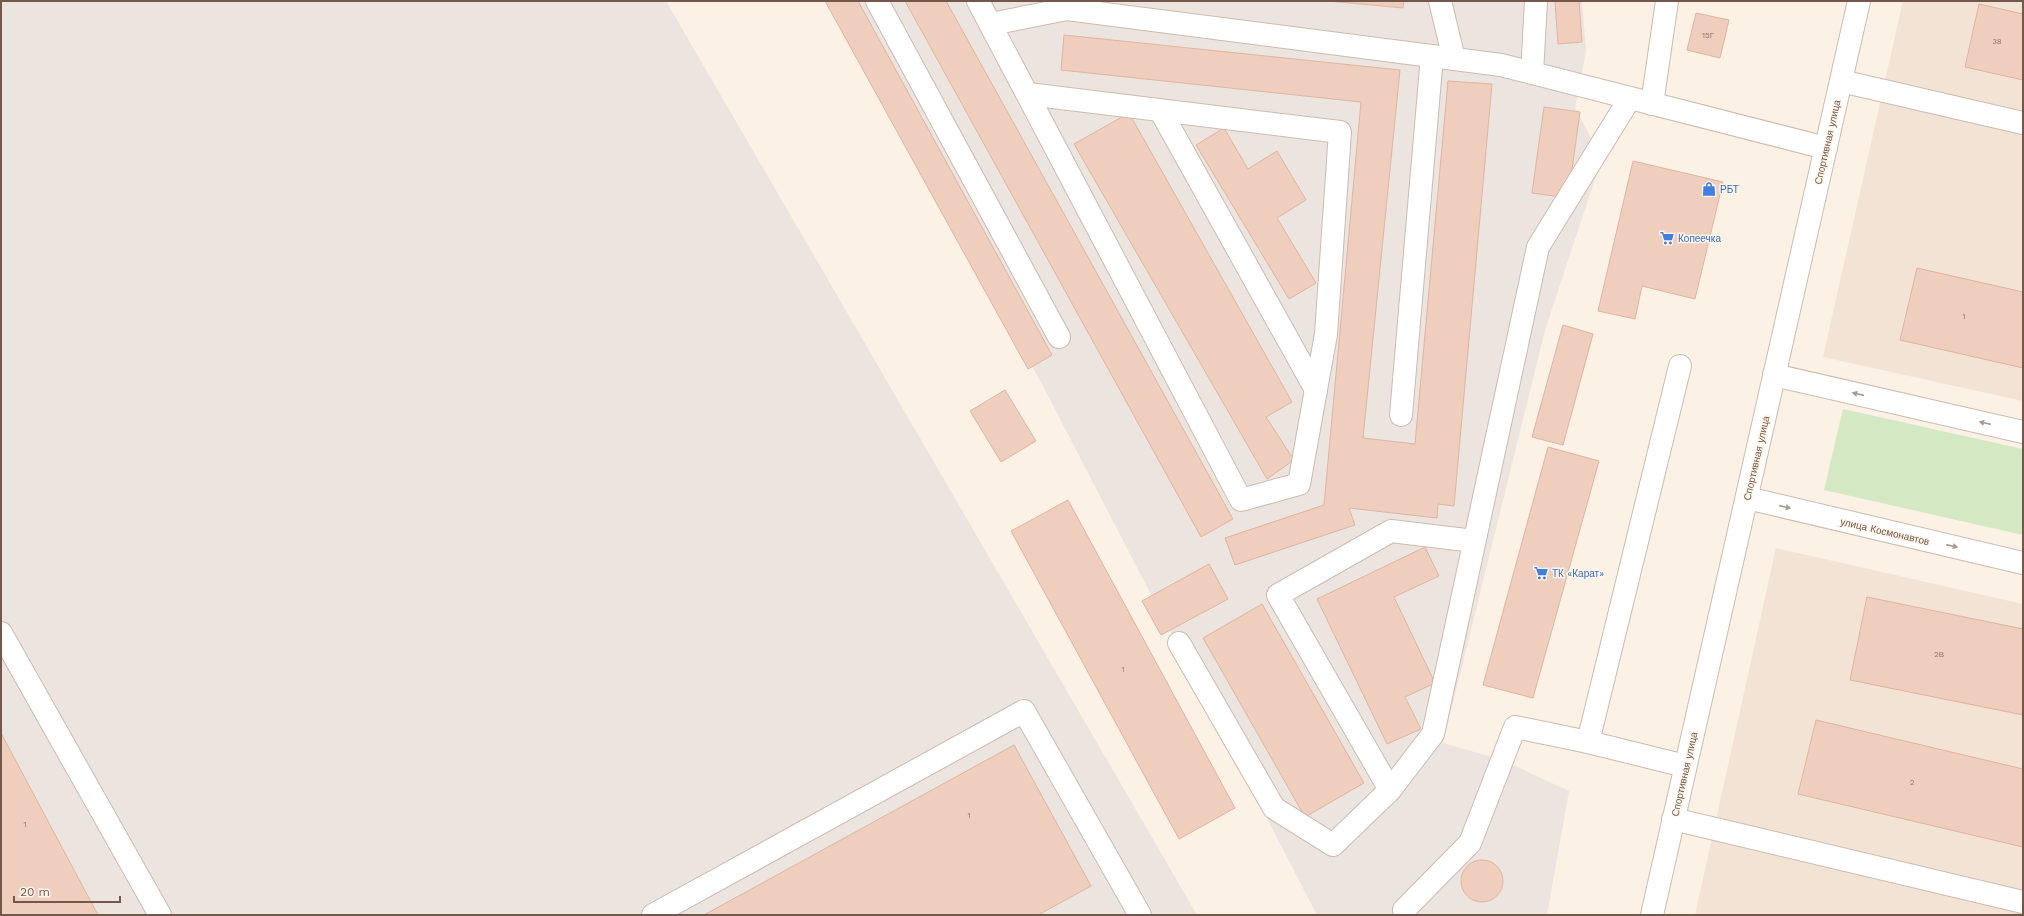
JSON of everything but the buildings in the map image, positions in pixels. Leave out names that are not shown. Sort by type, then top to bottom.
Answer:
[{"type":"street","points":[[877,1],[1060,337]]},
{"type":"street","points":[[978,1],[1241,500],[1299,484],[1326,334],[1340,132],[1028,94]]},
{"type":"street","points":[[1440,1],[1454,59]]},
{"type":"street","points":[[1532,73],[1536,1]]},
{"type":"street","points":[[1652,104],[1667,1]]},
{"type":"street","name":"Спортивная улица","points":[[1652,915],[1859,1]]},
{"type":"street","points":[[991,24],[1067,5],[1454,59],[1501,66],[1532,73],[1826,148]]},
{"type":"street","points":[[1401,415],[1432,56]]},
{"type":"street","points":[[1841,81],[2023,123]]},
{"type":"street","points":[[1179,643],[1274,808],[1333,845],[1390,790],[1432,734],[1538,247],[1630,98]]},
{"type":"street","points":[[1160,110],[1316,390]]},
{"type":"street","points":[[1588,742],[1680,366]]},
{"type":"street","points":[[1774,375],[2023,432]]},
{"type":"street","name":"улица Космонавтов","points":[[1747,498],[2023,563]]},
{"type":"street","points":[[1390,790],[1278,595],[1391,531],[1474,541]]},
{"type":"street","points":[[1,632],[160,915]]},
{"type":"street","points":[[653,915],[1024,711],[1140,915]]},
{"type":"street","points":[[1404,910],[1470,843],[1515,727],[1588,742],[1685,766]]},
{"type":"street","points":[[1673,819],[2023,902]]},
{"type":"shaded area","points":[[1,1],[666,1],[1197,915],[1,915]]},
{"type":"shaded area","points":[[829,1],[1582,1],[1586,51],[1575,108],[1602,158],[1545,330],[1443,743],[1502,760],[1569,791],[1547,915],[1317,915],[1042,384]]},
{"type":"shaded area","points":[[1903,1],[2023,1],[2023,401],[1823,357]]},
{"type":"shaded area","points":[[1776,548],[2023,604],[2023,915],[1695,915]]},
{"type":"green space","points":[[1843,409],[2023,449],[2023,535],[1824,490]]},
{"type":"place","name":"РБТ","points":[[1709,189]]},
{"type":"place","name":"Копеечка","points":[[1667,238]]},
{"type":"place","name":"ТК «Карат»","points":[[1541,573]]}]
